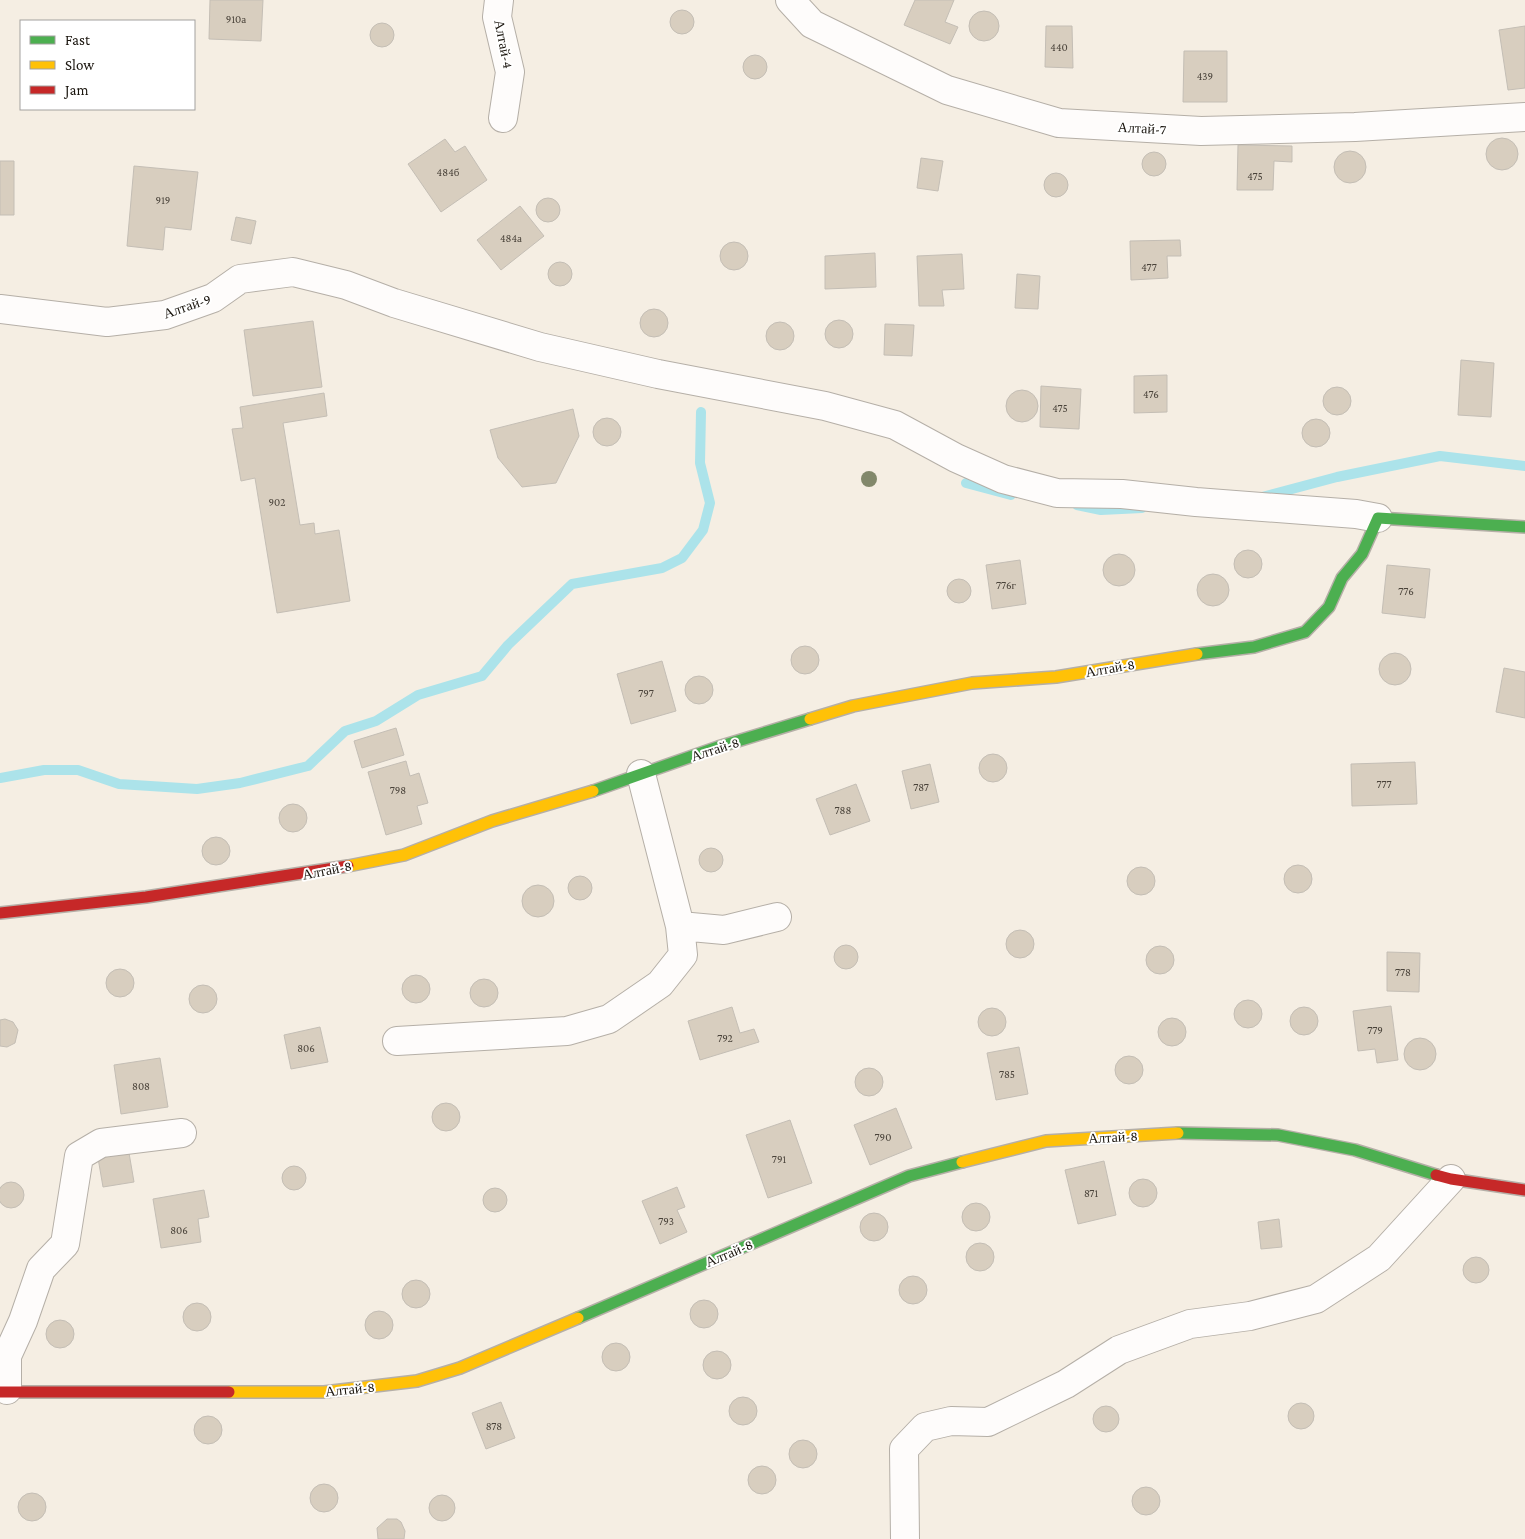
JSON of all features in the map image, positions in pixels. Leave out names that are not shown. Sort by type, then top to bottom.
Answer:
[{"type":"street","name":"Алтай-4","points":[[498,0],[497,17],[510,72],[503,118]]},
{"type":"street","name":"Алтай-7","points":[[790,0],[812,24],[947,90],[1059,123],[1201,131],[1355,127],[1525,117]]},
{"type":"street","name":"Алтай-9","points":[[0,309],[107,322],[165,315],[213,298],[240,279],[293,272],[346,285],[394,303],[540,347],[658,374],[825,406],[895,425],[956,458],[1003,479],[1057,493],[1122,494],[1196,502],[1356,514],[1378,518]]},
{"type":"street","points":[[1378,518],[1525,527]]},
{"type":"street","name":"Алтай-8","points":[[0,913],[146,897],[297,876],[404,855],[492,821],[566,800],[718,747],[853,706],[972,683],[1056,677],[1194,654],[1254,647],[1305,632],[1329,607],[1342,578],[1362,554],[1378,518]]},
{"type":"street","points":[[397,1041],[567,1031],[609,1019],[660,984],[683,955],[680,926],[642,774]]},
{"type":"street","points":[[680,926],[724,930],[778,917]]},
{"type":"street","name":"Алтай-8","points":[[182,1133],[101,1143],[78,1156],[65,1244],[41,1269],[23,1321],[7,1356],[3,1391],[226,1394],[324,1392],[417,1381],[460,1368],[908,1176],[1046,1141],[1177,1133],[1278,1135],[1355,1150],[1451,1179],[1525,1190]]},
{"type":"street","points":[[905,1539],[904,1449],[926,1427],[951,1421],[988,1422],[1066,1384],[1118,1350],[1190,1324],[1250,1316],[1316,1299],[1379,1258],[1451,1179]]},
{"type":"building","points":[[210,0],[263,0],[261,41],[209,39]]},
{"type":"building","points":[[915,0],[954,0],[945,22],[958,27],[950,44],[904,25]]},
{"type":"building","points":[[682,10],[691,13],[694,22],[691,31],[682,34],[673,31],[670,22],[673,13]]},
{"type":"building","points":[[984,11],[995,15],[999,26],[995,37],[984,41],[973,37],[969,26],[973,15]]},
{"type":"building","points":[[382,23],[391,26],[394,35],[391,44],[382,47],[373,44],[370,35],[373,26]]},
{"type":"building","points":[[1046,26],[1072,26],[1073,68],[1045,67]]},
{"type":"building","points":[[1525,26],[1525,88],[1508,90],[1499,30]]},
{"type":"building","points":[[1184,51],[1227,51],[1227,102],[1183,102]]},
{"type":"building","points":[[755,55],[764,58],[767,67],[764,76],[755,79],[746,76],[743,67],[746,58]]},
{"type":"building","points":[[1502,138],[1508,139],[1513,143],[1517,148],[1517,160],[1513,165],[1508,169],[1502,170],[1496,169],[1491,165],[1487,160],[1486,154],[1487,148],[1491,143],[1496,139]]},
{"type":"building","points":[[445,139],[455,152],[465,146],[487,180],[441,212],[408,164]]},
{"type":"building","points":[[1238,145],[1292,146],[1292,162],[1274,161],[1273,190],[1237,190]]},
{"type":"building","points":[[1350,151],[1356,152],[1361,156],[1365,161],[1365,173],[1361,178],[1356,182],[1350,183],[1344,182],[1339,178],[1335,173],[1334,167],[1335,161],[1339,156],[1344,152]]},
{"type":"building","points":[[1154,152],[1163,155],[1166,164],[1163,173],[1154,176],[1145,173],[1142,164],[1145,155]]},
{"type":"building","points":[[921,158],[943,161],[938,191],[917,188]]},
{"type":"building","points":[[0,161],[14,161],[14,215],[0,215]]},
{"type":"building","points":[[134,166],[198,172],[191,230],[165,227],[163,250],[127,246]]},
{"type":"building","points":[[1056,173],[1065,176],[1068,185],[1065,194],[1056,197],[1047,194],[1044,185],[1047,176]]},
{"type":"building","points":[[548,198],[557,201],[560,210],[557,219],[548,222],[539,219],[536,210],[539,201]]},
{"type":"building","points":[[520,206],[544,236],[501,270],[477,240]]},
{"type":"building","points":[[236,217],[256,221],[251,244],[231,240]]},
{"type":"building","points":[[1180,240],[1181,256],[1167,256],[1168,278],[1131,280],[1130,241]]},
{"type":"building","points":[[734,242],[744,246],[748,256],[744,266],[734,270],[724,266],[720,256],[724,246]]},
{"type":"building","points":[[875,253],[876,287],[825,289],[825,256]]},
{"type":"building","points":[[962,254],[964,289],[942,290],[944,306],[919,306],[917,256]]},
{"type":"building","points":[[560,262],[569,265],[572,274],[569,283],[560,286],[551,283],[548,274],[551,265]]},
{"type":"building","points":[[1017,274],[1040,276],[1038,309],[1015,308]]},
{"type":"building","points":[[654,309],[664,313],[668,323],[664,333],[654,337],[644,333],[640,323],[644,313]]},
{"type":"building","points":[[839,320],[849,324],[853,334],[849,344],[839,348],[829,344],[825,334],[829,324]]},
{"type":"building","points":[[313,321],[322,387],[253,396],[244,330]]},
{"type":"building","points":[[780,322],[790,326],[794,336],[790,346],[780,350],[770,346],[766,336],[770,326]]},
{"type":"building","points":[[885,324],[914,325],[912,356],[884,355]]},
{"type":"building","points":[[1461,360],[1494,363],[1491,417],[1458,415]]},
{"type":"building","points":[[1167,375],[1167,412],[1134,413],[1134,376]]},
{"type":"building","points":[[1041,386],[1081,389],[1079,429],[1040,427]]},
{"type":"building","points":[[1337,387],[1347,391],[1351,401],[1347,411],[1337,415],[1327,411],[1323,401],[1327,391]]},
{"type":"building","points":[[1022,390],[1028,391],[1033,395],[1037,400],[1037,412],[1033,417],[1028,421],[1022,422],[1016,421],[1011,417],[1007,412],[1006,406],[1007,400],[1011,395],[1016,391]]},
{"type":"building","points":[[324,393],[327,416],[283,423],[300,525],[314,523],[315,534],[339,530],[350,601],[277,613],[255,478],[241,481],[232,429],[243,428],[240,407]]},
{"type":"building","points":[[573,409],[579,436],[556,483],[522,487],[498,458],[490,430]]},
{"type":"building","points":[[607,418],[617,422],[621,432],[617,442],[607,446],[597,442],[593,432],[597,422]]},
{"type":"building","points":[[1316,419],[1326,423],[1330,433],[1326,443],[1316,447],[1306,443],[1302,433],[1306,423]]},
{"type":"building","points":[[1248,550],[1258,554],[1262,564],[1258,574],[1248,578],[1238,574],[1234,564],[1238,554]]},
{"type":"building","points":[[1119,554],[1125,555],[1130,559],[1134,564],[1134,576],[1130,581],[1125,585],[1119,586],[1113,585],[1108,581],[1104,576],[1103,570],[1104,564],[1108,559],[1113,555]]},
{"type":"building","points":[[1020,560],[1026,604],[992,609],[986,565]]},
{"type":"building","points":[[1387,565],[1430,569],[1425,618],[1382,613]]},
{"type":"building","points":[[1213,574],[1219,575],[1224,579],[1228,584],[1228,596],[1224,601],[1219,605],[1213,606],[1207,605],[1202,601],[1198,596],[1197,590],[1198,584],[1202,579],[1207,575]]},
{"type":"building","points":[[959,579],[968,582],[971,591],[968,600],[959,603],[950,600],[947,591],[950,582]]},
{"type":"building","points":[[805,646],[815,650],[819,660],[815,670],[805,674],[795,670],[791,660],[795,650]]},
{"type":"building","points":[[1395,653],[1401,654],[1406,658],[1410,663],[1410,675],[1406,680],[1401,684],[1395,685],[1389,684],[1384,680],[1380,675],[1379,669],[1380,663],[1384,658],[1389,654]]},
{"type":"building","points":[[662,661],[676,711],[631,724],[617,674]]},
{"type":"building","points":[[1504,668],[1525,672],[1525,718],[1496,712]]},
{"type":"building","points":[[699,676],[709,680],[713,690],[709,700],[699,704],[689,700],[685,690],[689,680]]},
{"type":"building","points":[[396,728],[404,755],[362,768],[354,741]]},
{"type":"building","points":[[993,754],[1003,758],[1007,768],[1003,778],[993,782],[983,778],[979,768],[983,758]]},
{"type":"building","points":[[406,761],[410,776],[419,773],[428,803],[417,806],[422,824],[386,835],[368,772]]},
{"type":"building","points":[[1415,762],[1417,804],[1352,806],[1351,764]]},
{"type":"building","points":[[930,764],[939,802],[911,809],[902,771]]},
{"type":"building","points":[[856,784],[870,821],[830,835],[816,799]]},
{"type":"building","points":[[293,804],[303,808],[307,818],[303,828],[293,832],[283,828],[279,818],[283,808]]},
{"type":"building","points":[[216,837],[226,841],[230,851],[226,861],[216,865],[206,861],[202,851],[206,841]]},
{"type":"building","points":[[706,848],[716,848],[723,855],[723,865],[716,872],[706,872],[699,865],[699,855]]},
{"type":"building","points":[[1298,865],[1308,869],[1312,879],[1308,889],[1298,893],[1288,889],[1284,879],[1288,869]]},
{"type":"building","points":[[1141,867],[1151,871],[1155,881],[1151,891],[1141,895],[1131,891],[1127,881],[1131,871]]},
{"type":"building","points":[[575,876],[585,876],[592,883],[592,893],[585,900],[575,900],[568,893],[568,883]]},
{"type":"building","points":[[538,885],[550,889],[554,901],[550,913],[538,917],[526,913],[522,901],[526,889]]},
{"type":"building","points":[[1020,930],[1030,934],[1034,944],[1030,954],[1020,958],[1010,954],[1006,944],[1010,934]]},
{"type":"building","points":[[846,945],[855,948],[858,957],[855,966],[846,969],[837,966],[834,957],[837,948]]},
{"type":"building","points":[[1160,946],[1170,950],[1174,960],[1170,970],[1160,974],[1150,970],[1146,960],[1150,950]]},
{"type":"building","points":[[1387,952],[1420,953],[1419,992],[1387,991]]},
{"type":"building","points":[[120,969],[130,973],[134,983],[130,993],[120,997],[110,993],[106,983],[110,973]]},
{"type":"building","points":[[416,975],[426,979],[430,989],[426,999],[416,1003],[406,999],[402,989],[406,979]]},
{"type":"building","points":[[484,979],[494,983],[498,993],[494,1003],[484,1007],[474,1003],[470,993],[474,983]]},
{"type":"building","points":[[203,985],[213,989],[217,999],[213,1009],[203,1013],[193,1009],[189,999],[193,989]]},
{"type":"building","points":[[1248,1000],[1258,1004],[1262,1014],[1258,1024],[1248,1028],[1238,1024],[1234,1014],[1238,1004]]},
{"type":"building","points":[[1391,1006],[1398,1060],[1377,1063],[1375,1049],[1358,1051],[1353,1011]]},
{"type":"building","points":[[732,1007],[740,1033],[754,1029],[759,1042],[700,1060],[688,1021]]},
{"type":"building","points":[[1304,1007],[1314,1011],[1318,1021],[1314,1031],[1304,1035],[1294,1031],[1290,1021],[1294,1011]]},
{"type":"building","points":[[992,1008],[1002,1012],[1006,1022],[1002,1032],[992,1036],[982,1032],[978,1022],[982,1012]]},
{"type":"building","points":[[1172,1018],[1182,1022],[1186,1032],[1182,1042],[1172,1046],[1162,1042],[1158,1032],[1162,1022]]},
{"type":"building","points":[[5,1019],[13,1022],[18,1030],[15,1043],[7,1047],[0,1046],[0,1020]]},
{"type":"building","points":[[320,1027],[328,1062],[291,1069],[284,1035]]},
{"type":"building","points":[[1420,1038],[1426,1039],[1431,1043],[1435,1048],[1435,1060],[1431,1065],[1426,1069],[1420,1070],[1414,1069],[1409,1065],[1405,1060],[1404,1054],[1405,1048],[1409,1043],[1414,1039]]},
{"type":"building","points":[[1019,1047],[1028,1094],[996,1100],[987,1053]]},
{"type":"building","points":[[1129,1056],[1139,1060],[1143,1070],[1139,1080],[1129,1084],[1119,1080],[1115,1070],[1119,1060]]},
{"type":"building","points":[[160,1058],[168,1107],[121,1114],[114,1065]]},
{"type":"building","points":[[869,1068],[879,1072],[883,1082],[879,1092],[869,1096],[859,1092],[855,1082],[859,1072]]},
{"type":"building","points":[[446,1103],[456,1107],[460,1117],[456,1127],[446,1131],[436,1127],[432,1117],[436,1107]]},
{"type":"building","points":[[896,1108],[912,1148],[870,1165],[854,1125]]},
{"type":"building","points":[[790,1120],[812,1183],[768,1198],[746,1135]]},
{"type":"building","points":[[129,1153],[134,1182],[103,1187],[98,1158]]},
{"type":"building","points":[[1104,1161],[1116,1215],[1078,1224],[1065,1170]]},
{"type":"building","points":[[289,1166],[299,1166],[306,1173],[306,1183],[299,1190],[289,1190],[282,1183],[282,1173]]},
{"type":"building","points":[[1143,1179],[1153,1183],[1157,1193],[1153,1203],[1143,1207],[1133,1203],[1129,1193],[1133,1183]]},
{"type":"building","points":[[6,1183],[16,1183],[23,1190],[23,1200],[16,1207],[6,1207],[-1,1200],[-1,1190]]},
{"type":"building","points":[[677,1187],[685,1207],[677,1210],[687,1232],[660,1244],[642,1201]]},
{"type":"building","points":[[495,1188],[504,1191],[507,1200],[504,1209],[495,1212],[486,1209],[483,1200],[486,1191]]},
{"type":"building","points":[[204,1190],[209,1217],[198,1219],[201,1242],[161,1248],[153,1199]]},
{"type":"building","points":[[976,1203],[986,1207],[990,1217],[986,1227],[976,1231],[966,1227],[962,1217],[966,1207]]},
{"type":"building","points":[[874,1213],[884,1217],[888,1227],[884,1237],[874,1241],[864,1237],[860,1227],[864,1217]]},
{"type":"building","points":[[1279,1219],[1282,1247],[1261,1249],[1258,1222]]},
{"type":"building","points":[[980,1243],[990,1247],[994,1257],[990,1267],[980,1271],[970,1267],[966,1257],[970,1247]]},
{"type":"building","points":[[1476,1257],[1485,1261],[1489,1270],[1485,1279],[1476,1283],[1467,1279],[1463,1270],[1467,1261]]},
{"type":"building","points":[[913,1276],[923,1280],[927,1290],[923,1300],[913,1304],[903,1300],[899,1290],[903,1280]]},
{"type":"building","points":[[416,1280],[426,1284],[430,1294],[426,1304],[416,1308],[406,1304],[402,1294],[406,1284]]},
{"type":"building","points":[[704,1300],[714,1304],[718,1314],[714,1324],[704,1328],[694,1324],[690,1314],[694,1304]]},
{"type":"building","points":[[197,1303],[207,1307],[211,1317],[207,1327],[197,1331],[187,1327],[183,1317],[187,1307]]},
{"type":"building","points":[[379,1311],[389,1315],[393,1325],[389,1335],[379,1339],[369,1335],[365,1325],[369,1315]]},
{"type":"building","points":[[60,1320],[70,1324],[74,1334],[70,1344],[60,1348],[50,1344],[46,1334],[50,1324]]},
{"type":"building","points":[[616,1343],[626,1347],[630,1357],[626,1367],[616,1371],[606,1367],[602,1357],[606,1347]]},
{"type":"building","points":[[717,1351],[727,1355],[731,1365],[727,1375],[717,1379],[707,1375],[703,1365],[707,1355]]},
{"type":"building","points":[[743,1397],[753,1401],[757,1411],[753,1421],[743,1425],[733,1421],[729,1411],[733,1401]]},
{"type":"building","points":[[501,1402],[515,1438],[486,1449],[472,1413]]},
{"type":"building","points":[[1301,1403],[1311,1406],[1314,1416],[1311,1426],[1301,1429],[1291,1426],[1288,1416],[1291,1406]]},
{"type":"building","points":[[1106,1406],[1115,1410],[1119,1419],[1115,1428],[1106,1432],[1097,1428],[1093,1419],[1097,1410]]},
{"type":"building","points":[[208,1416],[218,1420],[222,1430],[218,1440],[208,1444],[198,1440],[194,1430],[198,1420]]},
{"type":"building","points":[[803,1440],[813,1444],[817,1454],[813,1464],[803,1468],[793,1464],[789,1454],[793,1444]]},
{"type":"building","points":[[762,1466],[772,1470],[776,1480],[772,1490],[762,1494],[752,1490],[748,1480],[752,1470]]},
{"type":"building","points":[[324,1484],[334,1488],[338,1498],[334,1508],[324,1512],[314,1508],[310,1498],[314,1488]]},
{"type":"building","points":[[1146,1487],[1156,1491],[1160,1501],[1156,1511],[1146,1515],[1136,1511],[1132,1501],[1136,1491]]},
{"type":"building","points":[[32,1493],[42,1497],[46,1507],[42,1517],[32,1521],[22,1517],[18,1507],[22,1497]]},
{"type":"building","points":[[442,1495],[451,1499],[455,1508],[451,1517],[442,1521],[433,1517],[429,1508],[433,1499]]},
{"type":"building","points":[[387,1519],[397,1519],[401,1522],[405,1531],[404,1539],[378,1539],[377,1528]]},
{"type":"waterway","points":[[0,778],[44,770],[78,770],[119,784],[197,789],[240,783],[308,766],[345,731],[376,721],[418,695],[482,676],[508,645],[572,584],[662,568],[682,558],[703,530],[710,503],[700,463],[701,412]]},
{"type":"waterway","points":[[1262,497],[1337,477],[1440,456],[1525,466]]},
{"type":"waterway","points":[[966,483],[1011,495]]},
{"type":"waterway","points":[[1077,505],[1101,510],[1142,508]]},
{"type":"traffic: fast","points":[[1197,654],[1254,647],[1305,632],[1329,607],[1342,578],[1362,554],[1378,518],[1525,527]]},
{"type":"traffic: fast","points":[[593,791],[718,747],[810,719]]},
{"type":"traffic: fast","points":[[1178,1133],[1278,1135],[1355,1150],[1436,1175]]},
{"type":"traffic: fast","points":[[578,1318],[909,1176],[962,1162]]},
{"type":"traffic: slow","points":[[810,719],[853,706],[972,683],[1056,677],[1197,654]]},
{"type":"traffic: slow","points":[[348,866],[404,855],[492,821],[593,791]]},
{"type":"traffic: slow","points":[[962,1162],[1046,1141],[1178,1133]]},
{"type":"traffic: slow","points":[[229,1392],[324,1392],[417,1381],[460,1368],[578,1318]]},
{"type":"traffic: jam","points":[[0,913],[146,897],[348,866]]},
{"type":"traffic: jam","points":[[1436,1175],[1525,1190]]},
{"type":"traffic: jam","points":[[0,1392],[229,1392]]}]
